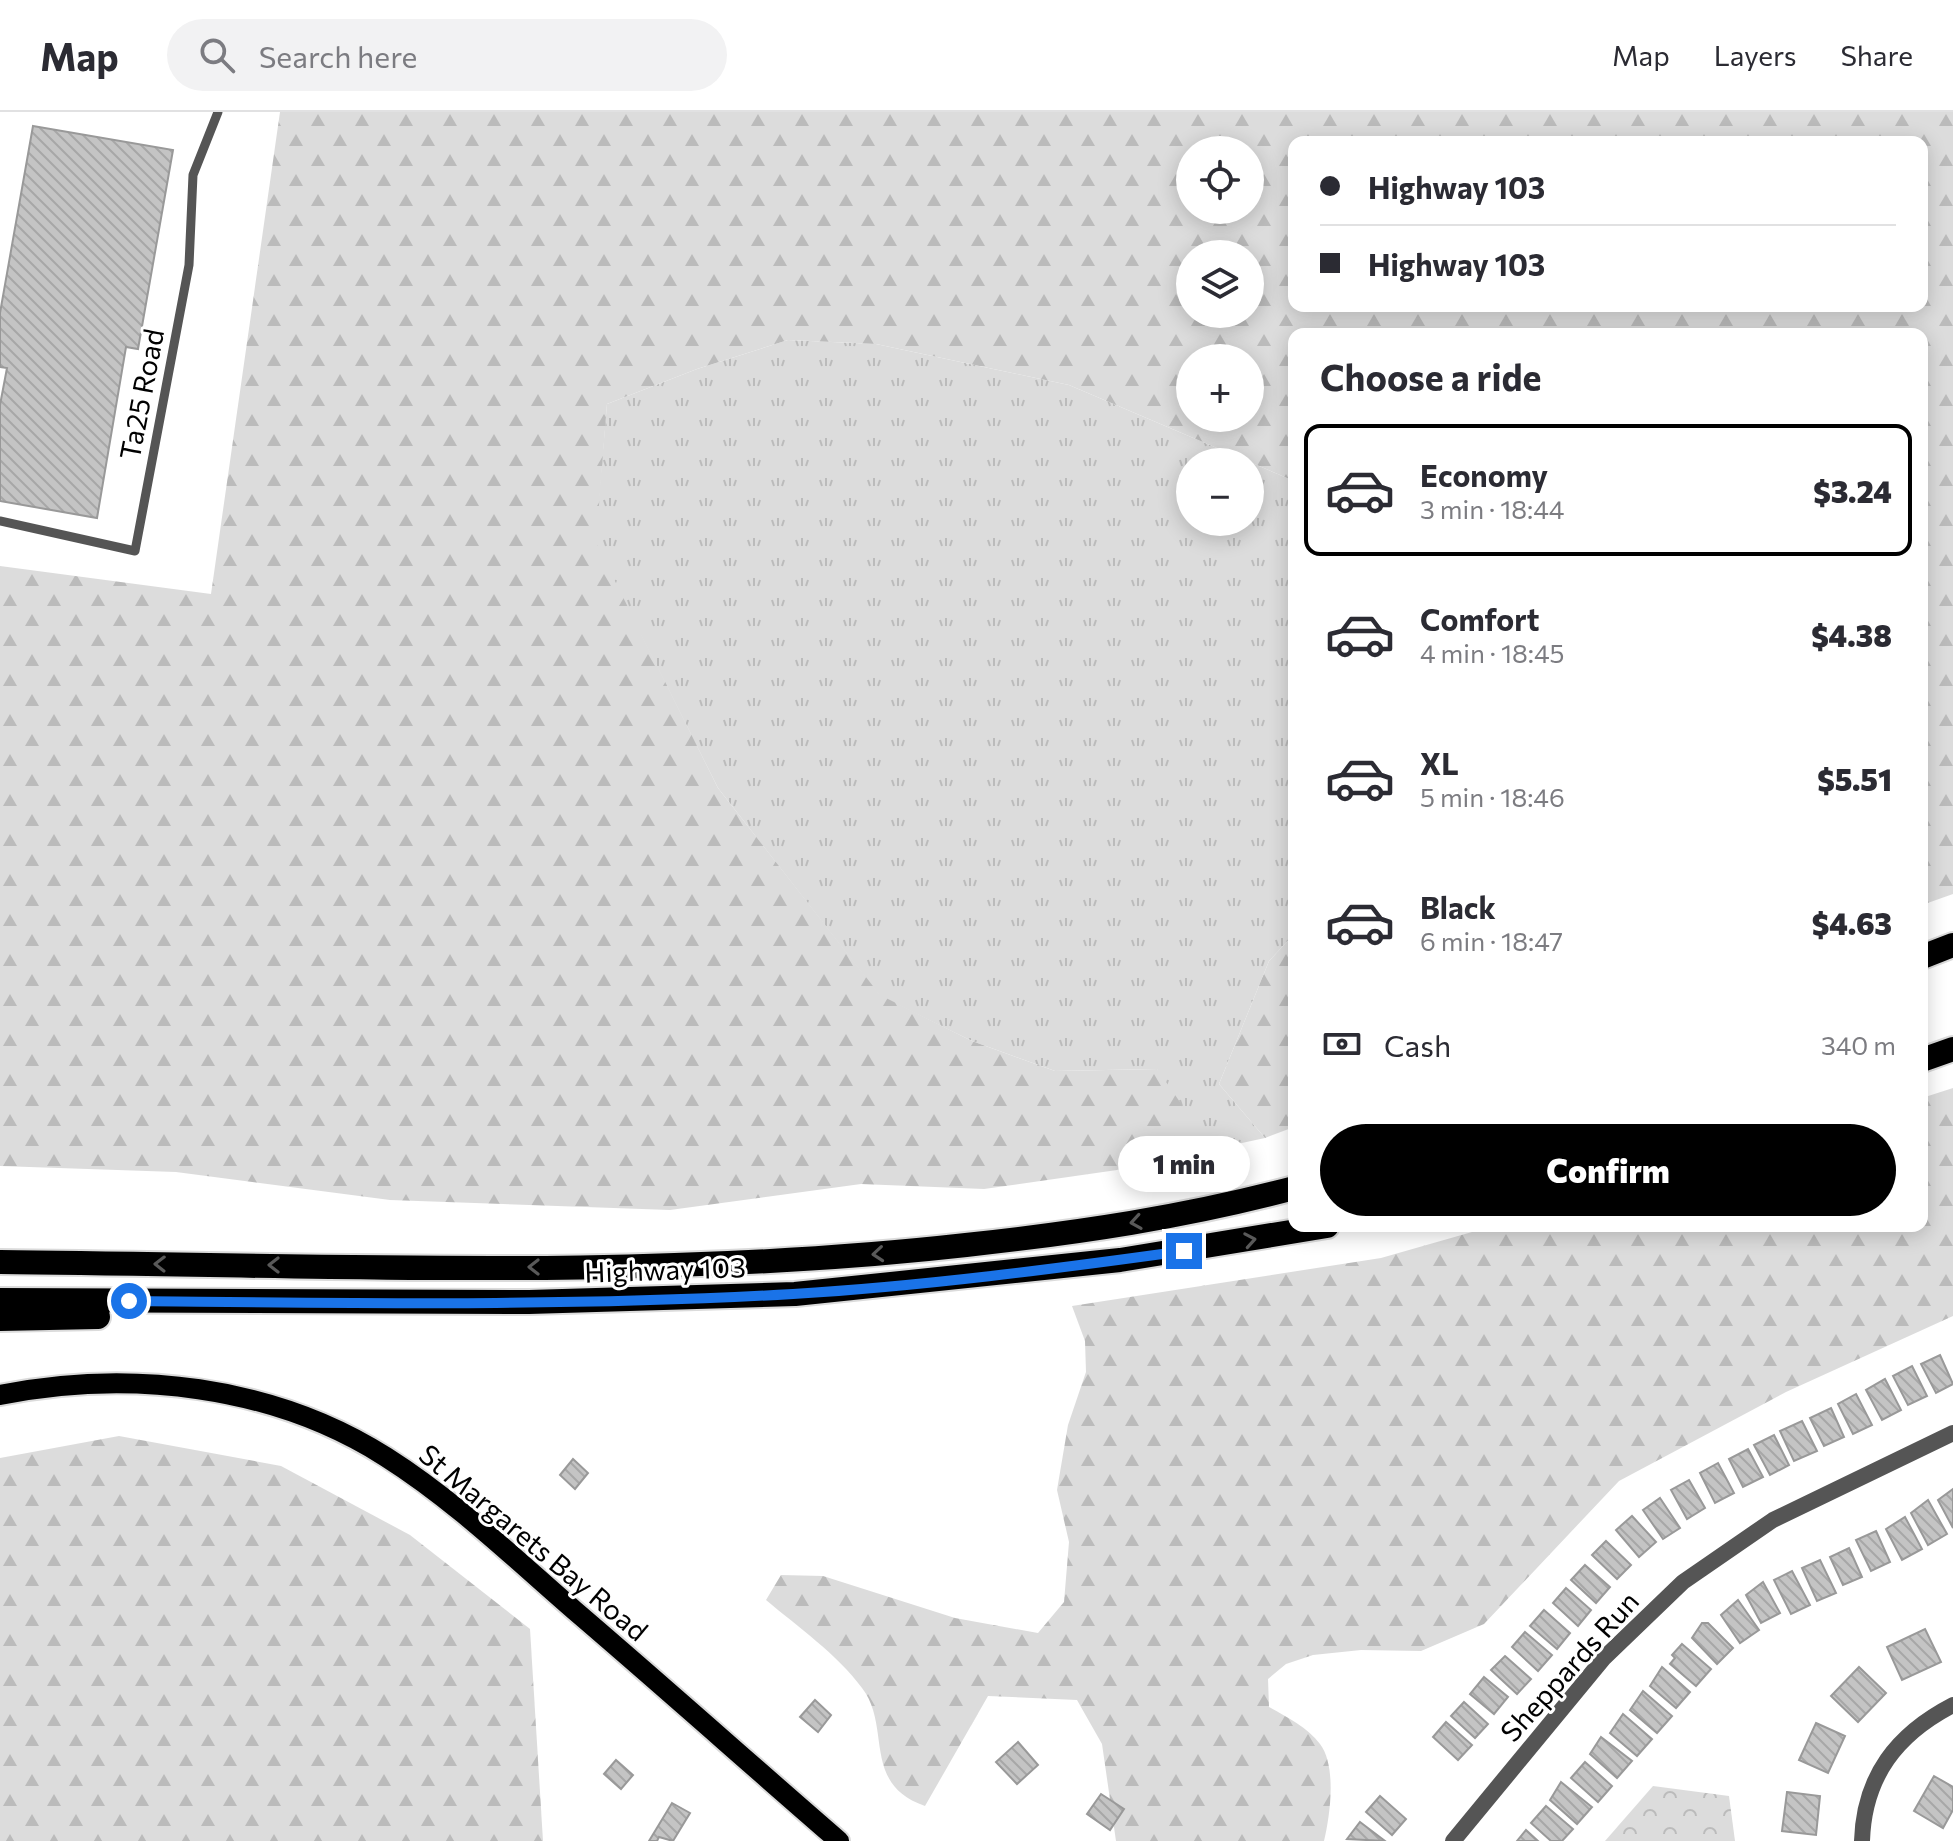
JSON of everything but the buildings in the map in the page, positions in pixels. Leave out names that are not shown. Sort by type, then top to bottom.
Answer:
[{"type":"highway","points":[[1928,955],[1953,945]]},
{"type":"highway","points":[[1928,1058],[1953,1049]]},
{"type":"highway","name":"Highway 103","points":[[0,1262],[495,1267],[790,1261],[898,1253],[1086,1230],[1218,1207],[1288,1190]]},
{"type":"highway","name":"Highway 103","points":[[0,1300],[662,1300],[861,1289],[1120,1260],[1290,1232]]},
{"type":"highway","points":[[0,1319],[400,1311],[430,1302]]},
{"type":"main road","name":"St Margarets Bay Road","points":[[0,1395],[78,1382],[147,1383],[218,1394],[288,1410],[353,1439],[442,1496],[839,1841]]},
{"type":"street","name":"Sheppards Run","points":[[1453,1841],[1604,1658],[1683,1582],[1773,1520],[1953,1433]]},
{"type":"street","points":[[1862,1841],[1867,1804],[1891,1751],[1934,1715],[1953,1705]]},
{"type":"lane","name":"Ta25 Road","points":[[0,521],[135,551],[189,265],[193,175],[218,112]]},
{"type":"green space","points":[[280,112],[1953,112],[1953,894],[1928,903],[1928,328],[1288,328],[1288,478],[1264,468],[1264,448],[1217,448],[1179,432],[1264,432],[1264,344],[1176,344],[1176,431],[1069,385],[876,344],[788,340],[697,369],[607,404],[596,543],[718,788],[880,995],[972,1041],[1055,1071],[1157,1069],[1182,1105],[1174,1139],[1117,1170],[984,1189],[861,1184],[670,1210],[390,1200],[176,1172],[0,1166],[0,566],[211,594]]},
{"type":"green space","points":[[788,340],[876,344],[1069,385],[1216,448],[1176,448],[1176,536],[1264,536],[1264,468],[1288,478],[1288,940],[1269,961],[1219,1084],[1265,1138],[1117,1170],[1174,1139],[1157,1069],[1055,1071],[972,1041],[880,996],[718,788],[595,543],[607,404],[697,369]]},
{"type":"green space","points":[[1288,940],[1288,1129],[1265,1138],[1219,1084],[1269,961]]},
{"type":"green space","points":[[1953,1088],[1953,1316],[1786,1392],[1619,1481],[1484,1624],[1421,1651],[1361,1650],[1313,1655],[1286,1664],[1268,1679],[1269,1707],[1310,1733],[1325,1753],[1331,1791],[1324,1841],[1116,1841],[1102,1744],[1077,1700],[988,1696],[925,1806],[905,1796],[892,1784],[885,1769],[871,1703],[862,1688],[829,1652],[766,1600],[781,1575],[823,1576],[955,1618],[1038,1633],[1064,1602],[1069,1542],[1057,1490],[1068,1425],[1086,1372],[1085,1341],[1072,1306],[1381,1258],[1472,1232],[1928,1232],[1928,1096]]},
{"type":"green space","points":[[119,1436],[281,1466],[410,1535],[530,1629],[543,1841],[0,1841],[0,1458]]},
{"type":"green space","points":[[1653,1786],[1729,1796],[1735,1841],[1605,1841]]},
{"type":"route","points":[[129,1301],[463,1303],[729,1297],[861,1289],[1184,1251]]}]
